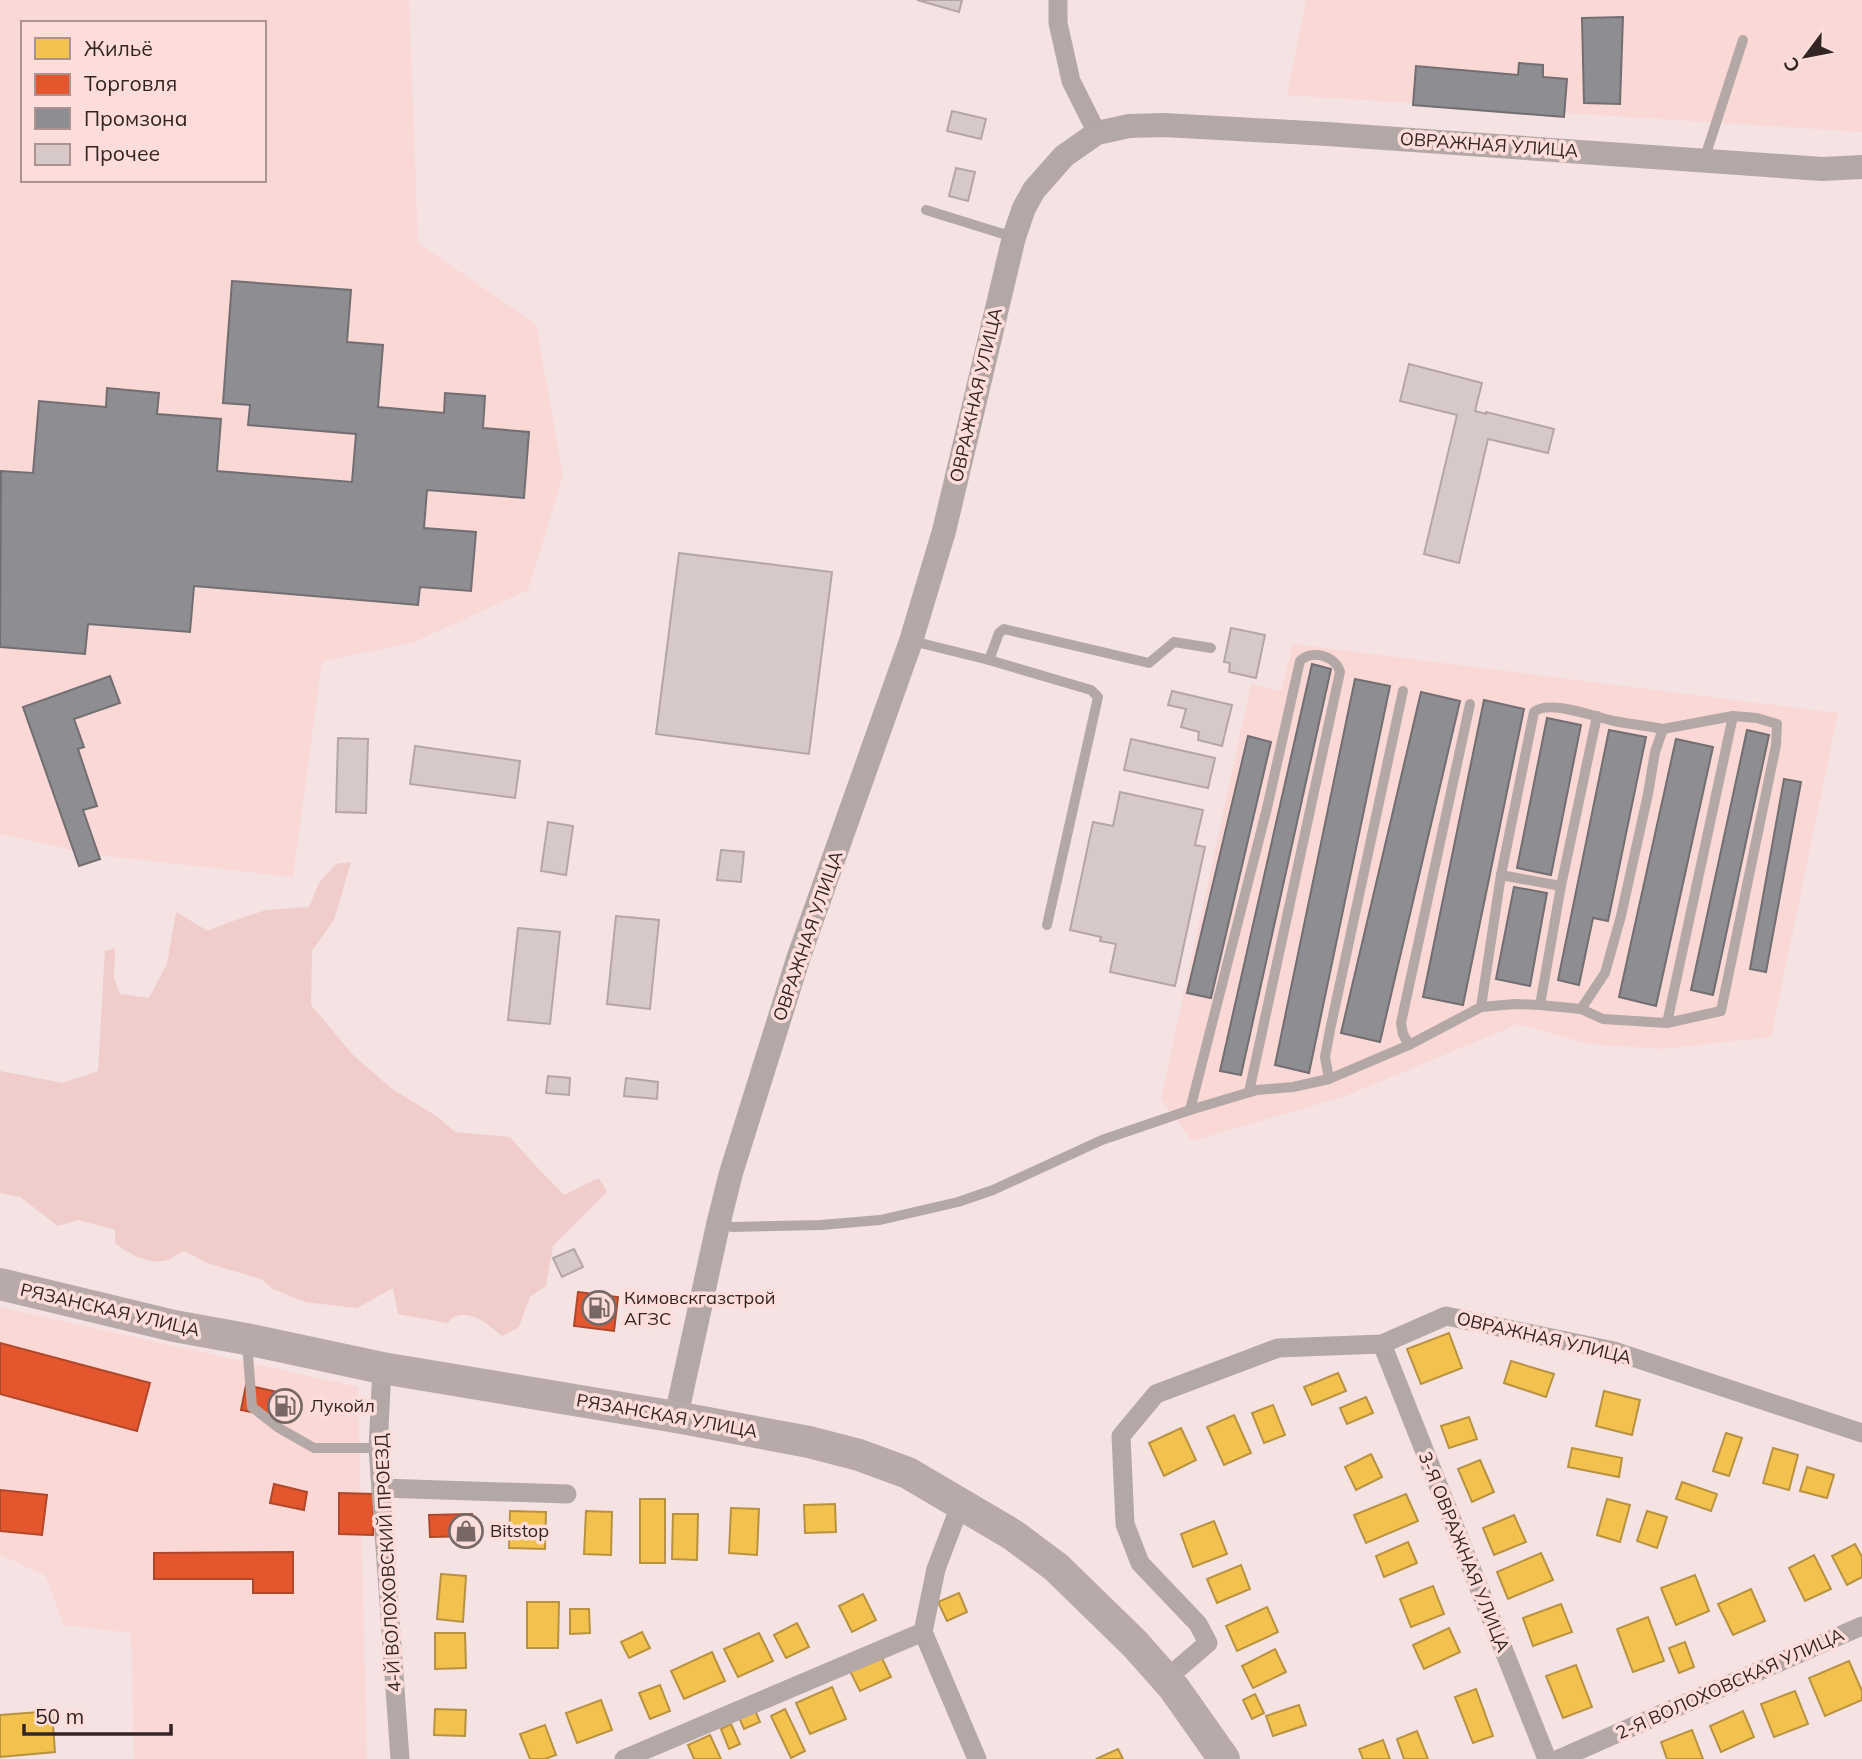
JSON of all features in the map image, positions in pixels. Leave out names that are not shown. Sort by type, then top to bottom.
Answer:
[{"type":"main road","name":"РЯЗАНСКАЯ УЛИЦА","points":[[0,1284],[174,1326],[382,1368],[809,1442],[859,1455],[908,1473],[1013,1535],[1056,1567],[1127,1636],[1166,1679],[1224,1759]]},
{"type":"street","points":[[1058,0],[1058,23],[1071,81],[1097,133]]},
{"type":"street","name":"ОВРАЖНАЯ УЛИЦА","points":[[676,1417],[735,1160],[799,956],[911,640],[944,531],[1014,237],[1024,208],[1034,190],[1064,156],[1097,133],[1129,126],[1164,125],[1822,169],[1862,167]]},
{"type":"street","name":"ОВРАЖНАЯ УЛИЦА","points":[[1166,1679],[1208,1643],[1198,1624],[1140,1563],[1125,1524],[1121,1436],[1156,1394],[1278,1348],[1382,1344],[1446,1316],[1614,1351],[1862,1433]]},
{"type":"street","name":"3-Я ОВРАЖНАЯ УЛИЦА","points":[[1382,1344],[1547,1759]]},
{"type":"street","name":"4-Й ВОЛОХОВСКИЙ ПРОЕЗД","points":[[382,1368],[379,1448],[400,1759]]},
{"type":"street","points":[[381,1488],[567,1494]]},
{"type":"street","points":[[961,1503],[936,1569],[923,1632],[977,1759]]},
{"type":"street","name":"2-Я ВОЛОХОВСКАЯ УЛИЦА","points":[[1559,1759],[1862,1626]]},
{"type":"street","points":[[624,1759],[923,1632]]},
{"type":"lane","points":[[1704,160],[1744,40]]},
{"type":"lane","points":[[926,210],[1014,237]]},
{"type":"lane","points":[[989,660],[999,633],[1004,629],[1149,663],[1174,642],[1211,648]]},
{"type":"lane","points":[[911,640],[1091,690],[1098,697],[1048,926]]},
{"type":"lane","points":[[1190,1110],[1267,808],[1300,661],[1305,656],[1314,655],[1334,661],[1340,672],[1249,1092]]},
{"type":"lane","points":[[1329,1079],[1325,1057],[1330,1030],[1403,691]]},
{"type":"lane","points":[[1409,1045],[1401,1023],[1470,704]]},
{"type":"lane","points":[[718,1225],[821,1226],[880,1220],[958,1202],[1032,1174],[1102,1140],[1190,1110],[1249,1092],[1293,1087],[1329,1079],[1409,1045],[1481,1007],[1540,1005],[1581,1009],[1603,1019],[1667,1023],[1721,1011],[1776,745],[1777,724],[1757,718],[1733,716],[1663,729],[1614,721],[1578,711],[1542,707],[1534,712],[1501,875],[1481,1007]]},
{"type":"lane","points":[[1540,1005],[1561,886],[1597,716]]},
{"type":"lane","points":[[1667,1023],[1733,716]]},
{"type":"lane","points":[[1581,1009],[1605,973],[1621,916],[1655,752],[1663,729]]},
{"type":"lane","points":[[1501,875],[1561,886]]},
{"type":"lane","points":[[246,1339],[252,1407],[279,1428],[314,1448],[379,1448]]},
{"type":"shaded area","points":[[0,0],[409,0],[418,243],[536,324],[563,476],[528,590],[412,643],[322,661],[293,877],[96,855],[0,834]]},
{"type":"shaded area","points":[[1306,0],[1862,0],[1862,132],[1287,95]]},
{"type":"shaded area","points":[[1293,644],[1838,713],[1771,1037],[1662,1049],[1589,1044],[1518,1024],[1346,1096],[1192,1141],[1161,1099],[1251,684],[1281,691]]},
{"type":"shaded area","points":[[351,862],[334,920],[312,951],[311,1005],[353,1055],[392,1089],[438,1117],[455,1132],[510,1137],[564,1195],[599,1178],[607,1192],[553,1246],[546,1286],[530,1297],[519,1327],[502,1336],[468,1315],[455,1317],[447,1323],[398,1314],[393,1288],[357,1308],[305,1302],[273,1289],[261,1279],[207,1263],[184,1251],[163,1261],[144,1259],[115,1243],[115,1230],[79,1220],[58,1226],[20,1197],[0,1193],[0,1071],[63,1083],[98,1071],[105,951],[115,948],[114,979],[120,994],[149,998],[167,964],[176,912],[208,931],[266,910],[309,907],[319,883],[336,864]]},
{"type":"shaded area","points":[[0,1307],[358,1387],[367,1759],[134,1759],[131,1633],[64,1625],[45,1575],[0,1555]]},
{"type":"building: Жильё","points":[[1449,1333],[1462,1368],[1421,1384],[1407,1349]]},
{"type":"building: Жильё","points":[[1511,1361],[1554,1374],[1546,1397],[1504,1383]]},
{"type":"building: Жильё","points":[[1338,1373],[1346,1391],[1312,1405],[1304,1387]]},
{"type":"building: Жильё","points":[[1604,1391],[1640,1400],[1632,1435],[1596,1426]]},
{"type":"building: Жильё","points":[[1366,1397],[1373,1413],[1347,1424],[1340,1408]]},
{"type":"building: Жильё","points":[[1273,1405],[1285,1435],[1264,1443],[1252,1413]]},
{"type":"building: Жильё","points":[[1234,1415],[1251,1453],[1224,1465],[1207,1427]]},
{"type":"building: Жильё","points":[[1469,1417],[1477,1439],[1449,1448],[1441,1426]]},
{"type":"building: Жильё","points":[[1181,1428],[1196,1460],[1164,1476],[1149,1443]]},
{"type":"building: Жильё","points":[[1726,1433],[1742,1438],[1729,1476],[1713,1471]]},
{"type":"building: Жильё","points":[[1572,1448],[1622,1458],[1619,1477],[1568,1467]]},
{"type":"building: Жильё","points":[[1773,1448],[1798,1455],[1789,1490],[1763,1483]]},
{"type":"building: Жильё","points":[[1371,1454],[1382,1477],[1356,1490],[1345,1467]]},
{"type":"building: Жильё","points":[[1480,1460],[1494,1492],[1472,1502],[1458,1469]]},
{"type":"building: Жильё","points":[[1807,1467],[1834,1475],[1827,1498],[1800,1491]]},
{"type":"building: Жильё","points":[[1682,1482],[1717,1494],[1711,1511],[1676,1499]]},
{"type":"building: Жильё","points":[[1406,1494],[1418,1521],[1366,1543],[1354,1515]]},
{"type":"building: Жильё","points":[[640,1499],[665,1499],[665,1563],[640,1563]]},
{"type":"building: Жильё","points":[[1607,1499],[1630,1505],[1620,1542],[1597,1535]]},
{"type":"building: Жильё","points":[[835,1504],[836,1532],[805,1533],[804,1505]]},
{"type":"building: Жильё","points":[[731,1508],[759,1509],[757,1555],[729,1553]]},
{"type":"building: Жильё","points":[[510,1511],[546,1512],[545,1549],[509,1548]]},
{"type":"building: Жильё","points":[[586,1511],[612,1512],[611,1555],[584,1554]]},
{"type":"building: Жильё","points":[[1647,1511],[1667,1517],[1657,1548],[1637,1541]]},
{"type":"building: Жильё","points":[[673,1514],[698,1514],[697,1560],[672,1559]]},
{"type":"building: Жильё","points":[[1514,1515],[1526,1542],[1494,1555],[1483,1528]]},
{"type":"building: Жильё","points":[[1214,1521],[1227,1554],[1193,1567],[1181,1534]]},
{"type":"building: Жильё","points":[[1408,1542],[1417,1563],[1384,1577],[1376,1556]]},
{"type":"building: Жильё","points":[[1855,1544],[1862,1557],[1862,1577],[1847,1585],[1832,1556]]},
{"type":"building: Жильё","points":[[1541,1553],[1553,1580],[1508,1599],[1497,1572]]},
{"type":"building: Жильё","points":[[1814,1555],[1831,1589],[1805,1601],[1789,1568]]},
{"type":"building: Жильё","points":[[1241,1565],[1250,1589],[1217,1603],[1207,1579]]},
{"type":"building: Жильё","points":[[441,1574],[466,1576],[463,1622],[437,1619]]},
{"type":"building: Жильё","points":[[1695,1575],[1709,1611],[1676,1625],[1661,1588]]},
{"type":"building: Жильё","points":[[1433,1586],[1444,1614],[1411,1627],[1400,1599]]},
{"type":"building: Жильё","points":[[1751,1589],[1765,1621],[1733,1635],[1718,1604]]},
{"type":"building: Жильё","points":[[959,1593],[967,1612],[947,1621],[938,1602]]},
{"type":"building: Жильё","points":[[863,1594],[876,1620],[852,1632],[839,1606]]},
{"type":"building: Жильё","points":[[527,1602],[559,1602],[558,1648],[527,1648]]},
{"type":"building: Жильё","points":[[1561,1604],[1572,1632],[1533,1646],[1523,1618]]},
{"type":"building: Жильё","points":[[1267,1607],[1278,1632],[1237,1651],[1226,1626]]},
{"type":"building: Жильё","points":[[570,1609],[589,1609],[590,1633],[570,1634]]},
{"type":"building: Жильё","points":[[1648,1617],[1664,1661],[1633,1672],[1617,1629]]},
{"type":"building: Жильё","points":[[797,1623],[809,1647],[786,1658],[774,1635]]},
{"type":"building: Жильё","points":[[1449,1628],[1460,1652],[1424,1669],[1413,1645]]},
{"type":"building: Жильё","points":[[642,1632],[650,1648],[629,1658],[621,1642]]},
{"type":"building: Жильё","points":[[435,1633],[465,1633],[466,1668],[435,1669]]},
{"type":"building: Жильё","points":[[759,1633],[773,1661],[738,1677],[724,1649]]},
{"type":"building: Жильё","points":[[1685,1642],[1694,1667],[1679,1673],[1669,1648]]},
{"type":"building: Жильё","points":[[1275,1649],[1286,1672],[1253,1688],[1242,1666]]},
{"type":"building: Жильё","points":[[712,1652],[725,1681],[684,1699],[671,1671]]},
{"type":"building: Жильё","points":[[880,1654],[891,1677],[860,1691],[849,1669]]},
{"type":"building: Жильё","points":[[1849,1661],[1862,1691],[1862,1700],[1825,1716],[1809,1678]]},
{"type":"building: Жильё","points":[[1576,1665],[1592,1707],[1563,1718],[1546,1676]]},
{"type":"building: Жильё","points":[[660,1685],[670,1711],[650,1719],[639,1693]]},
{"type":"building: Жильё","points":[[832,1687],[846,1719],[810,1734],[796,1703]]},
{"type":"building: Жильё","points":[[1476,1689],[1493,1736],[1473,1743],[1455,1697]]},
{"type":"building: Жильё","points":[[1795,1691],[1808,1724],[1774,1737],[1761,1704]]},
{"type":"building: Жильё","points":[[1255,1694],[1264,1713],[1252,1719],[1243,1700]]},
{"type":"building: Жильё","points":[[601,1700],[612,1730],[577,1743],[566,1713]]},
{"type":"building: Жильё","points":[[1299,1705],[1306,1725],[1273,1736],[1266,1716]]},
{"type":"building: Жильё","points":[[754,1708],[760,1722],[744,1729],[738,1715]]},
{"type":"building: Жильё","points":[[435,1709],[466,1710],[465,1736],[434,1735]]},
{"type":"building: Жильё","points":[[785,1709],[805,1751],[791,1758],[771,1716]]},
{"type":"building: Жильё","points":[[52,1711],[55,1752],[0,1757],[0,1715]]},
{"type":"building: Жильё","points":[[1743,1711],[1754,1737],[1721,1752],[1710,1726]]},
{"type":"building: Жильё","points":[[731,1724],[740,1744],[729,1749],[721,1729]]},
{"type":"building: Жильё","points":[[545,1725],[556,1755],[545,1759],[530,1759],[520,1734]]},
{"type":"building: Жильё","points":[[1692,1730],[1703,1759],[1667,1759],[1661,1742]]},
{"type":"building: Жильё","points":[[1417,1731],[1428,1759],[1404,1759],[1397,1739]]},
{"type":"building: Жильё","points":[[710,1735],[721,1759],[694,1759],[688,1745]]},
{"type":"building: Жильё","points":[[1383,1740],[1390,1759],[1363,1759],[1359,1749]]},
{"type":"building: Жильё","points":[[1118,1749],[1123,1759],[1096,1759]]},
{"type":"building: Торговля","points":[[578,1292],[618,1297],[614,1331],[574,1326]]},
{"type":"building: Торговля","points":[[0,1343],[150,1383],[137,1431],[0,1394]]},
{"type":"building: Торговля","points":[[246,1385],[282,1393],[277,1417],[241,1410]]},
{"type":"building: Торговля","points":[[282,1393],[296,1396],[291,1420],[277,1417]]},
{"type":"building: Торговля","points":[[274,1484],[307,1492],[304,1510],[270,1503]]},
{"type":"building: Торговля","points":[[0,1490],[47,1495],[42,1535],[0,1531]]},
{"type":"building: Торговля","points":[[339,1493],[374,1494],[373,1535],[339,1534]]},
{"type":"building: Торговля","points":[[472,1514],[473,1536],[430,1537],[429,1515]]},
{"type":"building: Торговля","points":[[293,1552],[293,1593],[253,1593],[253,1579],[154,1579],[154,1553]]},
{"type":"building: Промзона","points":[[1623,17],[1620,104],[1584,103],[1582,18]]},
{"type":"building: Промзона","points":[[1519,63],[1543,65],[1543,77],[1567,79],[1564,117],[1413,105],[1416,66],[1518,75]]},
{"type":"building: Промзона","points":[[232,281],[351,290],[347,342],[383,345],[378,407],[444,413],[445,393],[485,396],[483,428],[529,432],[524,498],[427,490],[424,528],[476,532],[471,591],[420,587],[418,605],[194,586],[190,632],[88,624],[85,654],[0,647],[1,471],[33,473],[39,401],[106,407],[107,388],[159,393],[157,414],[221,419],[217,471],[352,482],[356,434],[248,425],[250,405],[223,403]]},
{"type":"building: Промзона","points":[[1312,664],[1331,669],[1241,1075],[1220,1071]]},
{"type":"building: Промзона","points":[[110,676],[120,703],[74,719],[84,747],[78,749],[97,806],[83,810],[100,859],[79,866],[23,707]]},
{"type":"building: Промзона","points":[[1355,679],[1390,686],[1309,1073],[1275,1065]]},
{"type":"building: Промзона","points":[[1421,692],[1460,701],[1380,1042],[1341,1033]]},
{"type":"building: Промзона","points":[[1484,700],[1524,709],[1463,1005],[1423,997]]},
{"type":"building: Промзона","points":[[1547,718],[1581,725],[1551,875],[1517,868]]},
{"type":"building: Промзона","points":[[1609,730],[1646,737],[1608,921],[1593,918],[1579,985],[1558,980]]},
{"type":"building: Промзона","points":[[1747,730],[1769,735],[1713,995],[1691,990]]},
{"type":"building: Промзона","points":[[1248,736],[1271,742],[1211,998],[1187,993]]},
{"type":"building: Промзона","points":[[1676,739],[1713,747],[1656,1006],[1619,997]]},
{"type":"building: Промзона","points":[[1784,779],[1801,782],[1766,972],[1750,969]]},
{"type":"building: Промзона","points":[[1514,887],[1547,893],[1530,986],[1496,979]]},
{"type":"building: Прочее","points":[[917,0],[962,0],[959,12]]},
{"type":"building: Прочее","points":[[952,111],[986,119],[981,139],[947,131]]},
{"type":"building: Прочее","points":[[956,168],[975,172],[968,201],[949,196]]},
{"type":"building: Прочее","points":[[1409,364],[1482,383],[1475,411],[1554,429],[1548,453],[1488,439],[1459,563],[1424,554],[1457,415],[1400,401]]},
{"type":"building: Прочее","points":[[679,553],[832,572],[809,754],[656,734]]},
{"type":"building: Прочее","points":[[1231,628],[1265,635],[1256,678],[1229,672],[1230,663],[1224,662]]},
{"type":"building: Прочее","points":[[1172,691],[1232,705],[1222,746],[1198,740],[1199,732],[1181,727],[1186,709],[1168,705]]},
{"type":"building: Прочее","points":[[338,738],[368,739],[366,813],[336,812]]},
{"type":"building: Прочее","points":[[1131,739],[1215,758],[1208,788],[1124,770]]},
{"type":"building: Прочее","points":[[415,746],[520,761],[515,798],[410,784]]},
{"type":"building: Прочее","points":[[1120,792],[1203,810],[1195,845],[1205,847],[1175,986],[1110,972],[1116,944],[1100,941],[1101,937],[1070,930],[1093,822],[1113,826]]},
{"type":"building: Прочее","points":[[548,822],[573,826],[566,875],[541,871]]},
{"type":"building: Прочее","points":[[721,850],[744,852],[741,882],[717,880]]},
{"type":"building: Прочее","points":[[616,916],[659,920],[650,1009],[607,1004]]},
{"type":"building: Прочее","points":[[518,928],[560,932],[550,1024],[508,1020]]},
{"type":"building: Прочее","points":[[548,1076],[570,1078],[569,1095],[546,1093]]},
{"type":"building: Прочее","points":[[626,1078],[658,1082],[657,1099],[624,1096]]},
{"type":"building: Прочее","points":[[574,1249],[583,1267],[562,1277],[553,1258]]},
{"type":"place","name":"Кимовскгазстрой АГЗС","points":[[599,1308]]},
{"type":"place","name":"Лукойл","points":[[285,1406]]},
{"type":"place","name":"Bitstop","points":[[466,1531]]}]
